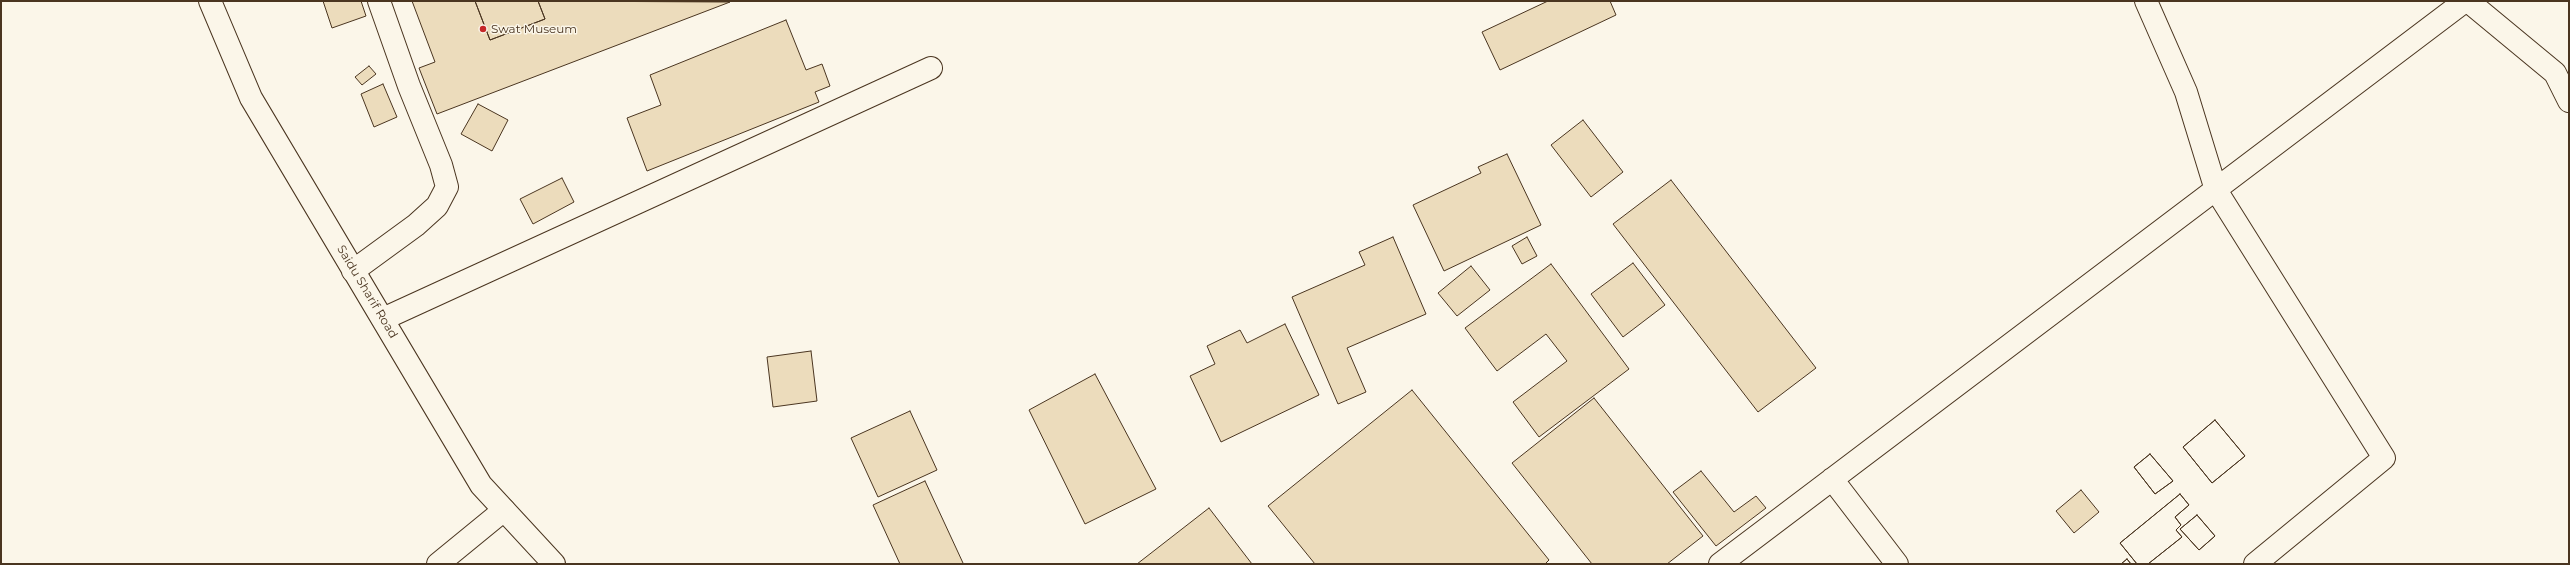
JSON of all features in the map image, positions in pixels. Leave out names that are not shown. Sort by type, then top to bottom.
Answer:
[{"type":"street","name":"Saidu Sharif Road","points":[[210,1],[251,98],[353,271],[384,319],[481,485],[554,564]]},
{"type":"street","points":[[353,271],[416,225],[437,206],[447,187],[441,165],[409,86],[379,1]]},
{"type":"street","points":[[2146,1],[2186,92],[2216,190],[2384,458],[2255,564]]},
{"type":"street","points":[[1720,564],[2467,1],[2555,73],[2569,101]]},
{"type":"street","points":[[384,319],[932,68]]},
{"type":"street","points":[[1832,479],[1897,564]]},
{"type":"street","points":[[438,564],[504,510]]},
{"type":"building","points":[[323,1],[361,1],[366,16],[332,28]]},
{"type":"building","points":[[412,1],[475,1],[490,40],[545,19],[538,1],[730,2],[437,114],[419,68],[435,62]]},
{"type":"building","points":[[475,1],[538,1],[545,19],[490,40]]},
{"type":"building","points":[[1548,1],[1610,1],[1616,15],[1500,70],[1482,32]]},
{"type":"building","points":[[786,20],[806,70],[822,64],[830,86],[815,92],[819,102],[647,171],[627,118],[661,105],[650,75]]},
{"type":"building","points":[[369,66],[376,74],[362,85],[355,77]]},
{"type":"building","points":[[383,84],[397,117],[374,127],[361,94]]},
{"type":"building","points":[[478,104],[508,120],[492,151],[461,134]]},
{"type":"building","points":[[1583,120],[1623,172],[1591,197],[1551,145]]},
{"type":"building","points":[[1507,154],[1541,225],[1444,271],[1413,205],[1481,173],[1478,167]]},
{"type":"building","points":[[562,178],[574,202],[533,224],[520,199]]},
{"type":"building","points":[[1671,180],[1816,368],[1758,412],[1613,224]]},
{"type":"building","points":[[1393,237],[1426,314],[1347,348],[1366,392],[1338,404],[1292,297],[1365,265],[1359,252]]},
{"type":"building","points":[[1527,237],[1537,256],[1522,264],[1512,246]]},
{"type":"building","points":[[1633,263],[1665,305],[1623,337],[1591,294]]},
{"type":"building","points":[[1551,264],[1629,369],[1539,437],[1513,402],[1567,361],[1546,334],[1497,371],[1465,328]]},
{"type":"building","points":[[1471,266],[1490,290],[1457,316],[1438,293]]},
{"type":"building","points":[[1285,324],[1319,395],[1221,442],[1190,376],[1215,364],[1207,346],[1240,330],[1247,343]]},
{"type":"building","points":[[811,351],[817,401],[773,407],[767,357]]},
{"type":"building","points":[[1095,374],[1156,489],[1085,524],[1029,410]]},
{"type":"building","points":[[1412,390],[1549,560],[1545,564],[1315,564],[1268,506]]},
{"type":"building","points":[[1594,398],[1703,536],[1667,564],[1592,564],[1512,463]]},
{"type":"building","points":[[910,411],[937,470],[878,497],[851,438]]},
{"type":"building","points":[[2215,420],[2245,456],[2212,483],[2183,447]]},
{"type":"building","points":[[2215,420],[2245,456],[2212,483],[2183,447]]},
{"type":"building","points":[[2150,454],[2173,481],[2155,494],[2134,467]]},
{"type":"building","points":[[2150,454],[2173,481],[2155,494],[2134,467]]},
{"type":"building","points":[[1701,471],[1734,512],[1756,496],[1766,508],[1716,546],[1673,492]]},
{"type":"building","points":[[925,481],[963,563],[962,564],[900,564],[873,505]]},
{"type":"building","points":[[2081,490],[2099,512],[2074,533],[2056,511]]},
{"type":"building","points":[[2180,494],[2189,505],[2175,517],[2181,525],[2176,530],[2182,537],[2148,564],[2137,564],[2120,543]]},
{"type":"building","points":[[2180,494],[2189,505],[2175,517],[2181,525],[2176,530],[2182,537],[2148,564],[2137,564],[2120,543]]},
{"type":"building","points":[[1209,508],[1252,564],[1137,564]]},
{"type":"building","points":[[2197,515],[2215,536],[2199,550],[2180,529]]},
{"type":"building","points":[[2197,515],[2215,536],[2199,550],[2180,529]]},
{"type":"building","points":[[2127,559],[2131,564],[2121,564]]},
{"type":"building","points":[[2127,559],[2131,564],[2121,564]]},
{"type":"place","name":"Swat Museum","points":[[483,29]]}]
